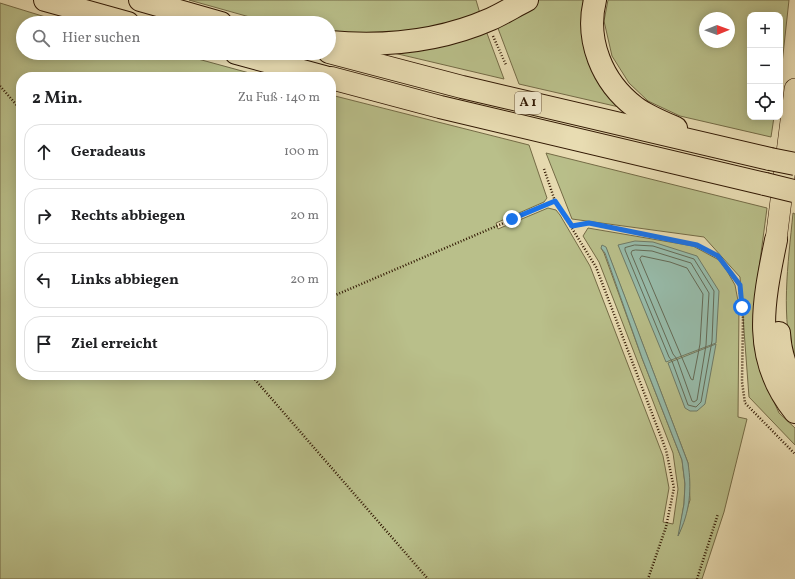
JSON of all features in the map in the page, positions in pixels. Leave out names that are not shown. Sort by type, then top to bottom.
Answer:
[{"type":"highway","points":[[45,0],[103,16]]},
{"type":"highway","points":[[140,0],[196,16]]},
{"type":"highway","points":[[336,43],[353,44],[404,42],[455,32],[491,19],[527,0]]},
{"type":"highway","points":[[595,0],[593,30],[595,50],[605,72],[618,91],[635,107],[655,119],[727,150]]},
{"type":"highway","name":"A 1","points":[[336,54],[462,87],[727,150],[795,164]]},
{"type":"highway","points":[[262,60],[306,72]]},
{"type":"highway","name":"A 1","points":[[336,79],[440,107],[794,191]]},
{"type":"highway","points":[[776,240],[779,341],[788,374],[795,386]]},
{"type":"highway","points":[[776,240],[766,288],[764,326],[766,352],[770,371],[778,388],[795,412]]},
{"type":"main road","points":[[776,240],[795,89]]},
{"type":"path","points":[[493,36],[506,65]]},
{"type":"path","points":[[0,86],[16,104]]},
{"type":"path","points":[[544,169],[555,201],[572,226],[596,267],[666,450],[674,488],[666,527],[648,579]]},
{"type":"path","points":[[336,295],[555,201]]},
{"type":"path","points":[[572,226],[589,223],[697,245],[718,256],[740,285],[743,318],[742,382],[745,403],[795,454]]},
{"type":"path","points":[[255,380],[428,579]]},
{"type":"path","points":[[697,579],[718,514]]},
{"type":"green space","points":[[189,0],[476,0],[481,17],[427,33],[336,34],[336,16],[246,16]]},
{"type":"green space","points":[[537,0],[590,0],[589,6],[632,110],[519,84],[496,23]]},
{"type":"green space","points":[[608,0],[789,0],[783,55],[783,12],[747,12],[747,120],[774,120],[771,137],[680,116],[648,101],[629,83],[612,56],[604,21]]},
{"type":"green space","points":[[0,3],[42,16],[16,16],[16,60],[202,60],[246,72],[16,72],[16,380],[336,380],[336,96],[529,145],[547,198],[544,202],[496,223],[498,229],[548,208],[556,210],[590,266],[663,456],[669,488],[663,522],[673,524],[678,489],[673,453],[599,262],[583,236],[588,228],[693,246],[719,260],[735,285],[739,306],[738,417],[747,419],[724,512],[702,579],[0,579]],"holes":[[[601,248],[606,248],[688,463],[690,500],[679,534],[684,504],[685,484],[682,460]]]},
{"type":"green space","points":[[485,28],[504,79],[381,50]]},
{"type":"green space","points":[[546,153],[767,208],[756,291],[765,382],[779,413],[795,428],[795,445],[749,397],[740,277],[704,237],[572,219]]},
{"type":"green space","points":[[793,213],[795,214],[795,367],[790,348],[786,310],[787,271]]},
{"type":"water","points":[[635,241],[653,242],[697,256],[719,291],[716,343],[666,362],[618,245]]},
{"type":"water","points":[[602,245],[606,247],[688,463],[690,482],[689,500],[685,518],[678,536],[684,504],[685,484],[682,460],[642,358],[605,253],[601,248]]},
{"type":"water","points":[[716,344],[705,404],[697,411],[690,411],[685,408],[668,363]]},
{"type":"route","points":[[512,219],[555,201],[572,226],[589,223],[697,245],[718,256],[731,272],[740,285],[742,307]]}]
